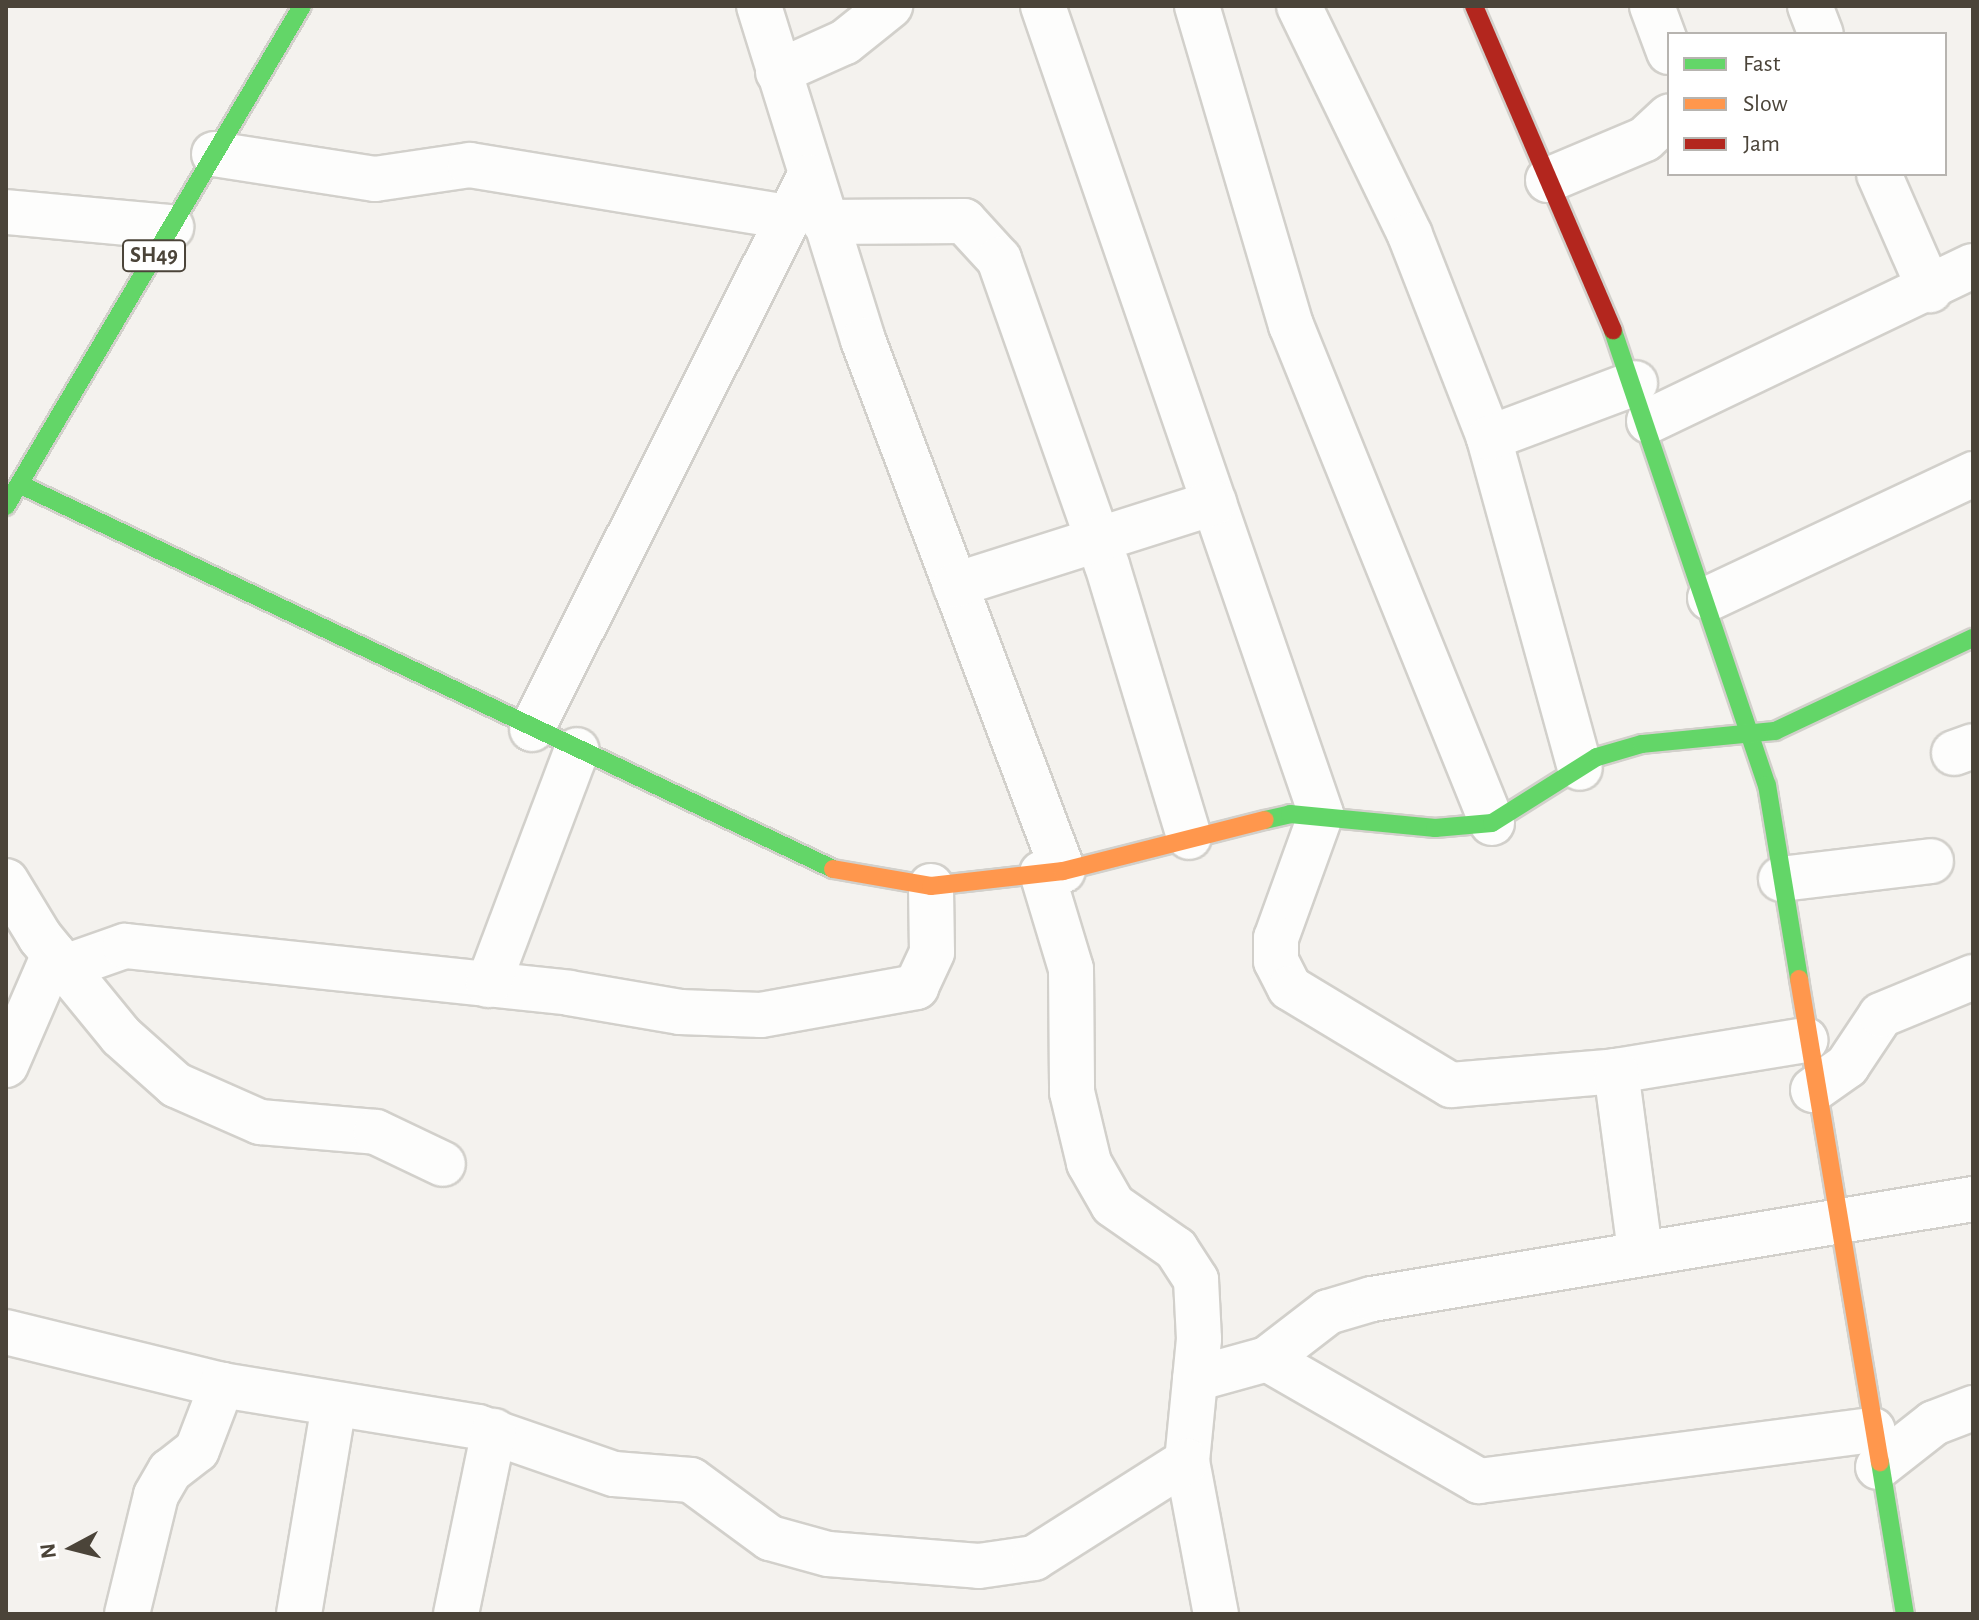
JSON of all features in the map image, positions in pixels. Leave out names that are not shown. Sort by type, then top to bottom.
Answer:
[{"type":"street","name":"SH49","points":[[6,506],[302,6]]},
{"type":"street","points":[[532,729],[806,219],[809,177],[759,6]]},
{"type":"street","points":[[778,72],[845,42],[890,6]]},
{"type":"street","points":[[1197,6],[1291,325],[1492,823]]},
{"type":"street","points":[[1299,6],[1410,235],[1489,438],[1580,768]]},
{"type":"street","points":[[1474,6],[1642,402],[1710,598],[1753,736],[1781,879],[1813,1090],[1905,1614]]},
{"type":"street","points":[[1652,6],[1667,47]]},
{"type":"street","points":[[1810,6],[1820,32]]},
{"type":"street","points":[[1041,8],[1321,814],[1276,938],[1276,961],[1298,995],[1451,1085],[1616,1071],[1805,1040]]},
{"type":"street","points":[[1548,180],[1645,139],[1667,119]]},
{"type":"street","points":[[214,154],[375,179],[470,165],[806,219],[949,218],[988,240],[1098,540],[1189,837]]},
{"type":"street","points":[[1880,176],[1930,290]]},
{"type":"street","points":[[6,212],[171,227]]},
{"type":"street","points":[[806,219],[955,585],[1052,872],[1071,969],[1072,1092],[1082,1138],[1113,1205],[1189,1265],[1200,1299],[1187,1461],[1216,1614]]},
{"type":"street","points":[[1489,438],[1642,402],[1930,290],[1973,266]]},
{"type":"street","points":[[1710,598],[1973,474]]},
{"type":"street","points":[[19,484],[532,729],[843,873],[931,886],[1052,872],[1189,837],[1321,814],[1435,828],[1492,823],[1580,768],[1625,747],[1753,736],[1823,711],[1973,638]]},
{"type":"street","points":[[955,585],[1214,503]]},
{"type":"street","points":[[488,985],[577,750]]},
{"type":"street","points":[[1781,879],[1931,861]]},
{"type":"street","points":[[6,881],[59,961],[121,1036],[201,1101],[287,1127],[376,1132],[443,1164]]},
{"type":"street","points":[[59,961],[125,946],[488,985],[718,1014],[898,995],[928,971],[931,886]]},
{"type":"street","points":[[6,1065],[59,961]]},
{"type":"street","points":[[1813,1090],[1847,1066],[1881,1015],[1973,977]]},
{"type":"street","points":[[1616,1071],[1640,1252]]},
{"type":"street","points":[[1195,1379],[1267,1359],[1342,1306],[1837,1218],[1973,1199]]},
{"type":"street","points":[[6,1332],[222,1385],[494,1431],[614,1474],[691,1480],[796,1551],[979,1566],[1057,1547],[1187,1461]]},
{"type":"street","points":[[1267,1359],[1479,1481],[1875,1448],[1973,1408]]},
{"type":"street","points":[[127,1614],[156,1495],[170,1471],[197,1450],[222,1385]]},
{"type":"street","points":[[299,1614],[334,1404]]},
{"type":"street","points":[[456,1614],[494,1431]]},
{"type":"traffic: fast","points":[[6,506],[302,6]]},
{"type":"traffic: fast","points":[[1613,331],[1767,785],[1799,979]]},
{"type":"traffic: fast","points":[[19,484],[833,869]]},
{"type":"traffic: fast","points":[[1265,820],[1290,814],[1435,828],[1492,823],[1597,757],[1642,744],[1775,731],[1973,638]]},
{"type":"traffic: fast","points":[[1880,1462],[1905,1614]]},
{"type":"traffic: slow","points":[[833,869],[931,886],[1063,871],[1265,820]]},
{"type":"traffic: slow","points":[[1799,979],[1880,1462]]},
{"type":"traffic: jam","points":[[1474,6],[1613,331]]}]
